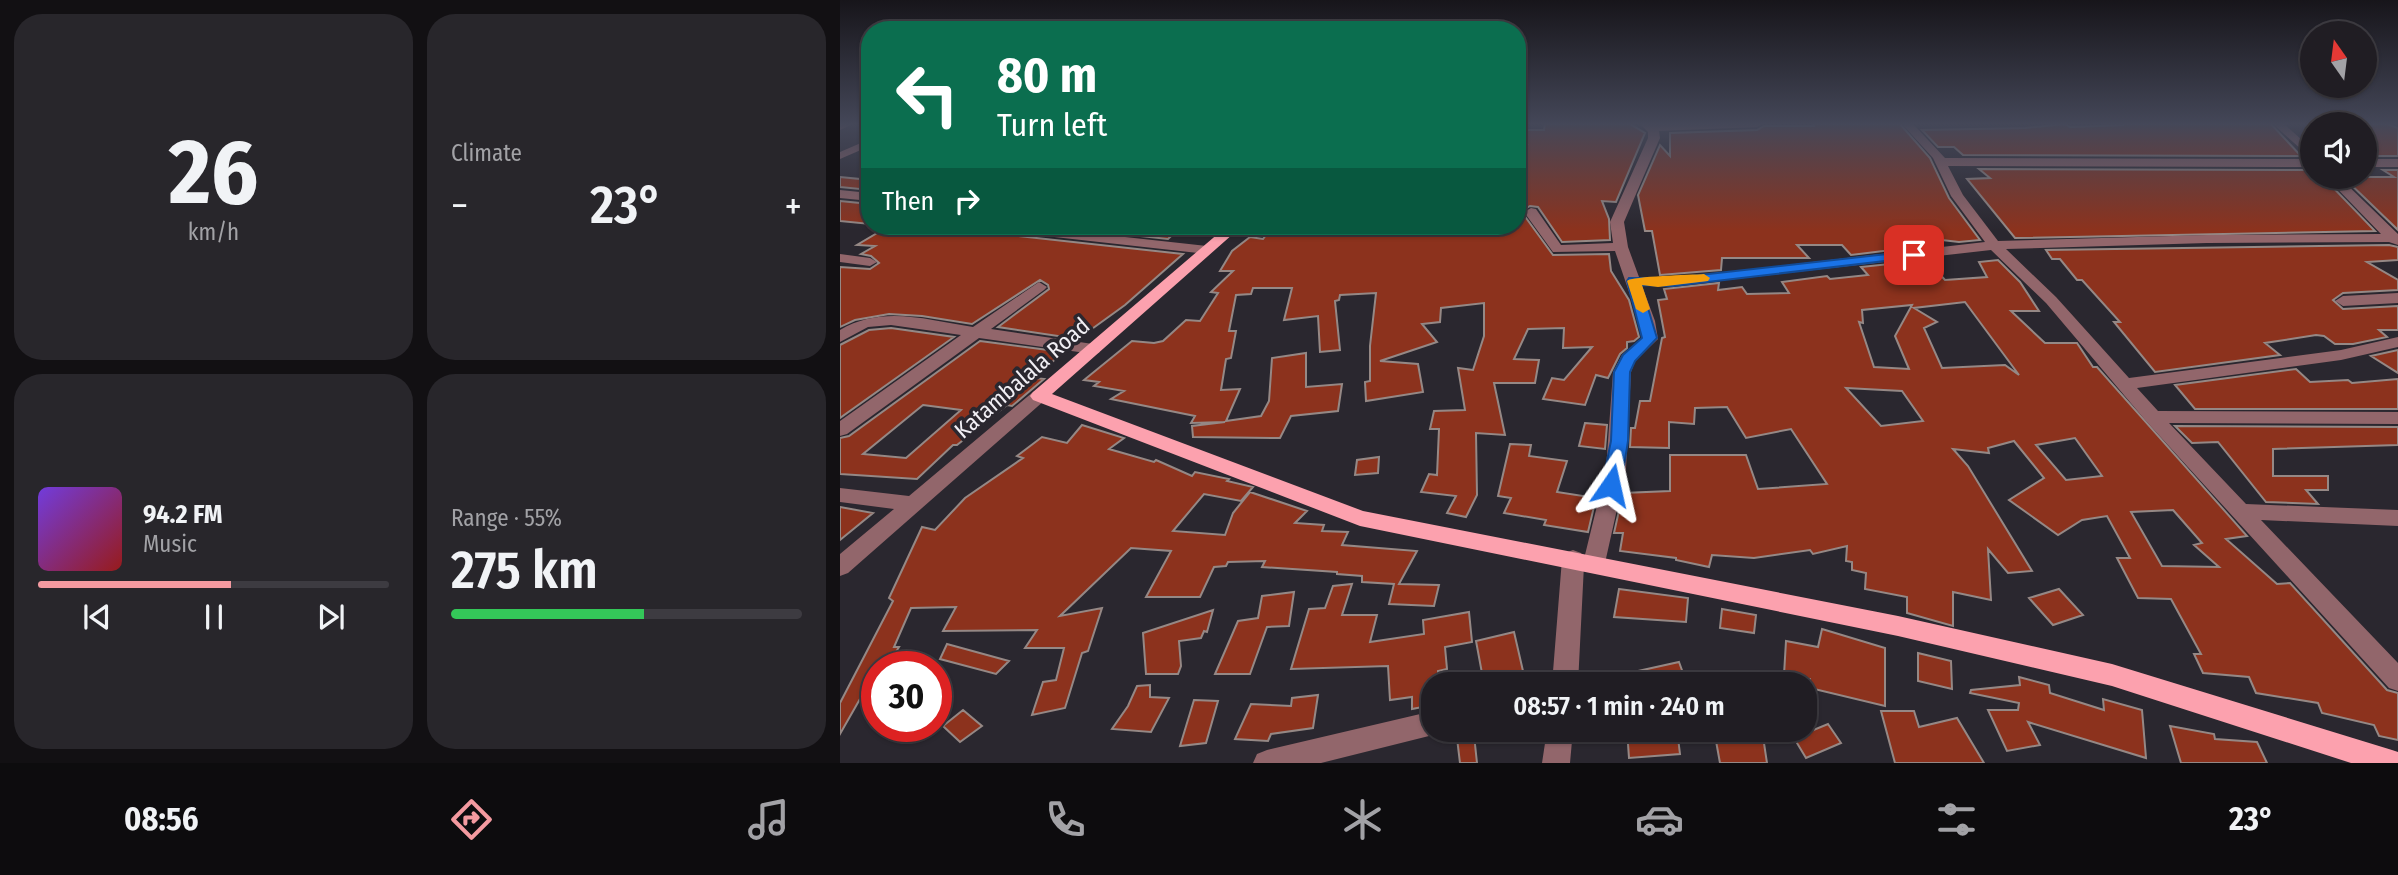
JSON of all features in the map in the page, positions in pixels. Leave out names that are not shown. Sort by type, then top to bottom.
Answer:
[{"type":"main road","name":"Katambalala Road","points":[[1039,396],[1224,235]]},
{"type":"main road","points":[[1039,396],[1344,513],[1898,626],[2112,675],[2392,763]]},
{"type":"street","points":[[1567,672],[1583,561],[1616,469],[1622,372],[1628,359],[1650,338],[1621,247],[1618,214],[1644,160]]},
{"type":"street","points":[[1939,160],[1957,196],[1994,246],[2052,300],[2153,417],[2398,680]]},
{"type":"street","points":[[1941,162],[2300,163]]},
{"type":"street","points":[[2377,163],[2398,163]]},
{"type":"street","points":[[2344,189],[2396,240]]},
{"type":"street","points":[[840,194],[861,196]]},
{"type":"street","points":[[1531,212],[1538,218],[1552,246],[1558,249],[1621,247]]},
{"type":"street","points":[[1098,235],[1207,250]]},
{"type":"street","points":[[1633,281],[1673,282],[1994,246],[2207,239],[2396,240]]},
{"type":"street","points":[[840,258],[870,261]]},
{"type":"street","points":[[840,430],[1039,287]]},
{"type":"street","points":[[2343,301],[2398,298]]},
{"type":"street","points":[[840,337],[864,323],[883,320],[1093,349]]},
{"type":"street","points":[[2126,384],[2342,355],[2398,342]]},
{"type":"street","name":"Katambalala Road","points":[[840,566],[1039,396]]},
{"type":"street","points":[[2153,417],[2398,418]]},
{"type":"street","points":[[840,495],[914,504]]},
{"type":"street","points":[[2241,511],[2398,518]]},
{"type":"street","points":[[1266,763],[1421,726]]},
{"type":"street","points":[[1556,763],[1559,742]]},
{"type":"building","points":[[1526,160],[1634,160],[1616,202],[1602,201],[1609,219],[1610,240],[1562,242],[1538,207],[1526,208]]},
{"type":"building","points":[[1654,160],[1931,160],[1949,198],[1980,240],[1959,242],[1907,236],[1916,247],[1851,255],[1842,245],[1797,245],[1809,258],[1722,258],[1721,270],[1660,275],[1652,231],[1645,231],[1638,195]]},
{"type":"building","points":[[1979,169],[2300,170],[2300,189],[2335,189],[2375,231],[2015,238],[1967,179],[1990,178]]},
{"type":"building","points":[[2383,170],[2398,170],[2398,230],[2355,189],[2377,189],[2377,177],[2394,177]]},
{"type":"building","points":[[840,177],[861,179],[861,189],[840,187]]},
{"type":"building","points":[[840,201],[861,203],[861,223],[840,221]]},
{"type":"building","points":[[1526,218],[1553,255],[1609,254],[1611,271],[1629,300],[1639,337],[1627,342],[1627,348],[1620,354],[1608,378],[1596,375],[1585,405],[1543,399],[1552,378],[1564,380],[1592,347],[1563,348],[1564,328],[1528,329],[1514,359],[1539,360],[1535,383],[1494,383],[1505,435],[1476,433],[1477,495],[1466,517],[1447,513],[1456,496],[1421,492],[1429,474],[1437,475],[1439,429],[1430,429],[1434,411],[1465,410],[1458,368],[1473,370],[1484,336],[1484,303],[1441,308],[1440,322],[1422,324],[1437,342],[1380,361],[1418,364],[1423,392],[1366,401],[1365,382],[1370,381],[1370,346],[1376,293],[1340,295],[1339,300],[1335,301],[1340,350],[1320,352],[1318,316],[1284,320],[1292,288],[1253,288],[1251,294],[1236,295],[1229,331],[1236,331],[1231,358],[1226,359],[1221,390],[1240,389],[1226,421],[1261,416],[1269,401],[1272,358],[1306,353],[1306,387],[1342,384],[1338,411],[1291,416],[1280,438],[1193,437],[1192,426],[1225,422],[1191,423],[1195,416],[1111,399],[1124,391],[1094,386],[1099,382],[1084,380],[1132,341],[1163,341],[1186,320],[1200,321],[1218,293],[1211,292],[1233,271],[1220,271],[1232,251],[1250,237],[1263,239],[1266,235],[1526,235]]},
{"type":"building","points":[[874,235],[1009,235],[1183,254],[1125,305],[1078,339],[998,327],[1049,289],[1048,285],[1040,280],[972,324],[889,314],[855,320],[840,327],[840,267],[870,269],[879,263],[871,256],[861,254],[875,246],[857,245]]},
{"type":"building","points":[[1131,235],[1172,235],[1168,239]]},
{"type":"building","points":[[2398,247],[2398,260],[2367,262],[2398,280],[2398,290],[2343,293],[2333,300],[2343,309],[2398,306],[2398,330],[2379,330],[2387,337],[2353,344],[2335,344],[2324,336],[2316,335],[2265,343],[2280,355],[2155,372],[2114,322],[2120,322],[2082,280],[2077,280],[2060,259],[2052,259],[2046,250]]},
{"type":"building","points":[[1927,260],[1945,280],[1987,277],[1979,262],[1998,260],[2020,282],[2039,311],[2011,311],[2045,343],[2077,343],[2093,367],[2097,367],[2247,536],[2226,539],[2277,584],[2290,583],[2387,690],[2398,693],[2398,740],[2379,736],[2374,725],[2322,713],[2318,703],[2256,693],[2249,677],[2203,673],[2194,654],[2201,654],[2171,599],[2138,598],[2117,558],[2130,558],[2107,516],[2082,520],[2058,535],[2009,500],[2044,478],[2014,441],[1988,448],[1989,453],[1953,449],[1968,466],[2032,571],[2008,573],[1988,549],[1991,600],[1953,592],[1953,626],[1907,613],[1907,597],[1865,589],[1866,573],[1852,570],[1852,562],[1846,561],[1847,546],[1813,554],[1810,550],[1754,558],[1712,555],[1709,567],[1676,558],[1620,551],[1623,533],[1614,533],[1623,493],[1670,491],[1670,455],[1746,455],[1758,489],[1827,484],[1791,429],[1746,438],[1727,407],[1695,408],[1694,424],[1669,422],[1669,448],[1630,447],[1631,428],[1635,428],[1640,401],[1650,401],[1662,338],[1665,337],[1658,300],[1667,299],[1664,289],[1719,283],[1718,290],[1742,287],[1747,294],[1789,293],[1782,282],[1827,276],[1830,279],[1868,275],[1861,267]],"holes":[[[1965,302],[2019,375],[2005,365],[1942,368],[1924,328],[1937,322],[1914,308]],[[1912,305],[1895,336],[1909,369],[1874,367],[1859,322],[1863,323],[1862,310]],[[1846,388],[1902,391],[1923,421],[1881,426]],[[2075,438],[2102,476],[2066,480],[2036,445]],[[2173,510],[2202,543],[2194,545],[2219,567],[2162,566],[2131,512]]]},
{"type":"building","points":[[891,328],[954,337],[840,418],[840,345],[869,330]]},
{"type":"building","points":[[980,341],[1063,352],[1035,378],[1044,379],[1012,406],[1007,405],[957,445],[953,445],[917,479],[840,474],[840,438],[849,436]],"holes":[[[923,405],[961,410],[906,458],[863,454]]]},
{"type":"building","points":[[2398,350],[2398,373],[2371,356]]},
{"type":"building","points":[[2296,369],[2310,382],[2348,380],[2352,383],[2398,379],[2398,409],[2195,409],[2175,385]]},
{"type":"building","points":[[1585,423],[1607,425],[1605,449],[1579,446]]},
{"type":"building","points":[[1082,425],[1124,438],[1109,449],[1154,462],[1156,460],[1192,476],[1195,472],[1253,487],[1241,501],[1204,494],[1173,531],[1225,535],[1233,513],[1250,492],[1307,511],[1295,523],[1324,525],[1322,531],[1348,532],[1342,545],[1417,551],[1399,584],[1439,585],[1434,606],[1389,604],[1394,584],[1362,582],[1362,576],[1337,572],[1262,567],[1265,561],[1228,562],[1226,566],[1214,567],[1200,597],[1146,597],[1171,551],[1131,548],[1060,616],[1102,608],[1088,651],[1082,653],[1065,708],[1032,715],[1043,682],[1056,680],[1064,648],[1025,648],[1037,630],[943,631],[956,607],[911,608],[894,647],[899,647],[897,651],[867,651],[893,601],[889,598],[922,527],[935,530],[965,498],[1023,458],[1017,456],[1042,437],[1067,443]]},
{"type":"building","points":[[2175,426],[2398,427],[2398,445],[2273,449],[2273,476],[2328,476],[2328,490],[2306,490],[2318,504],[2266,502],[2218,442],[2192,443]]},
{"type":"building","points":[[1510,444],[1531,445],[1529,456],[1567,461],[1557,492],[1596,498],[1588,532],[1544,525],[1546,520],[1504,513],[1511,498],[1498,496]]},
{"type":"building","points":[[1379,457],[1378,473],[1355,475],[1357,460]]},
{"type":"building","points":[[840,507],[873,513],[840,540]]},
{"type":"building","points":[[1352,584],[1342,615],[1377,615],[1370,642],[1424,634],[1423,620],[1469,612],[1472,642],[1445,647],[1447,669],[1421,672],[1421,707],[1412,709],[1412,697],[1390,700],[1388,666],[1291,669],[1309,609],[1325,608],[1333,586]]},
{"type":"building","points":[[1619,589],[1688,598],[1686,622],[1614,617]]},
{"type":"building","points":[[2059,589],[2083,615],[2053,625],[2029,598]]},
{"type":"building","points":[[1294,592],[1289,626],[1267,627],[1250,674],[1215,674],[1238,621],[1258,618],[1262,596]]},
{"type":"building","points":[[1722,609],[1756,615],[1754,633],[1720,628]]},
{"type":"building","points":[[1213,610],[1207,632],[1204,631],[1201,638],[1179,641],[1181,666],[1178,674],[1146,674],[1143,633]]},
{"type":"building","points":[[1822,629],[1885,648],[1885,706],[1817,690],[1817,672],[1784,672],[1786,641],[1818,647]]},
{"type":"building","points":[[1514,632],[1523,672],[1482,672],[1476,641]]},
{"type":"building","points":[[947,644],[1009,661],[996,674],[952,662],[952,651],[944,651]]},
{"type":"building","points":[[1918,653],[1951,661],[1952,689],[1918,681]]},
{"type":"building","points":[[1679,662],[1683,672],[1638,672]]},
{"type":"building","points":[[861,663],[861,697],[840,734],[840,703]]},
{"type":"building","points":[[2019,677],[2049,685],[2050,693],[2104,710],[2103,699],[2142,710],[2146,758],[2028,722],[2040,745],[2007,751],[1988,710],[2018,710],[2019,703],[1970,693],[1971,690],[2020,685]]},
{"type":"building","points":[[1150,685],[1150,697],[1169,698],[1151,732],[1112,729],[1128,706],[1137,686]]},
{"type":"building","points":[[1318,695],[1313,728],[1271,734],[1268,741],[1235,739],[1251,704],[1291,706],[1292,698]]},
{"type":"building","points":[[1194,700],[1218,701],[1206,743],[1180,746]]},
{"type":"building","points":[[963,710],[982,726],[960,742],[952,734],[952,719]]},
{"type":"building","points":[[1881,711],[1914,711],[1919,727],[1957,718],[1984,763],[1895,763]]},
{"type":"building","points":[[1828,724],[1841,743],[1806,758],[1796,742],[1817,742],[1817,729]]},
{"type":"building","points":[[2170,726],[2214,734],[2215,739],[2257,742],[2267,763],[2181,763]]},
{"type":"building","points":[[1457,742],[1475,742],[1477,763],[1460,763]]},
{"type":"building","points":[[1628,742],[1678,742],[1680,754],[1629,758]]},
{"type":"building","points":[[1716,742],[1764,742],[1767,763],[1720,763]]},
{"type":"slow traffic","points":[[1643,309],[1633,281],[1673,282],[1704,278]]},
{"type":"route","points":[[1611,485],[1619,441],[1622,372],[1628,359],[1646,345],[1650,338],[1633,281],[1673,282],[1914,255]]}]
